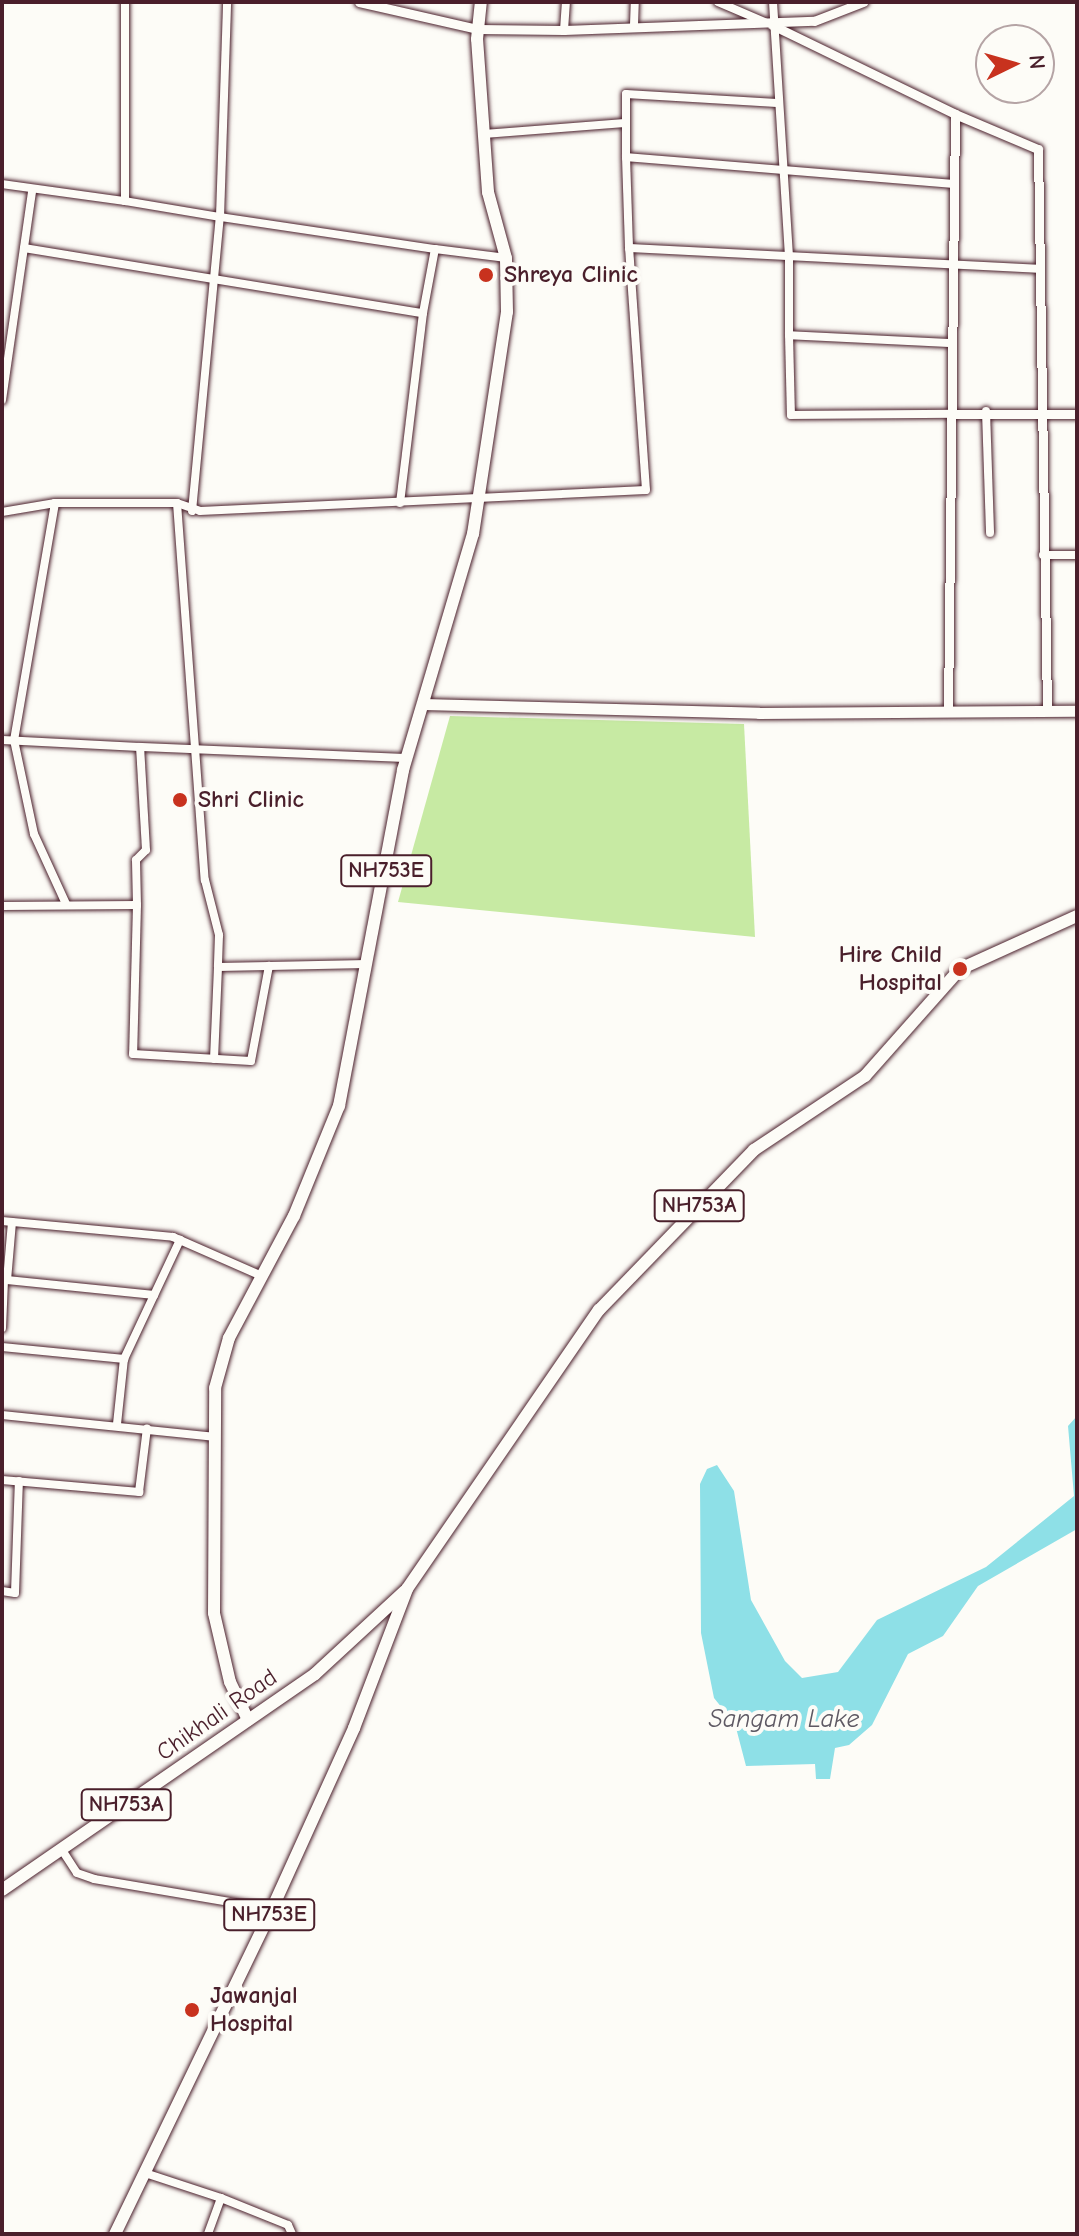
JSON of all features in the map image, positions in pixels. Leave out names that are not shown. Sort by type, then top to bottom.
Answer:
[{"type":"highway","name":"NH753E","points":[[248,1720],[230,1682],[214,1613],[215,1388],[229,1338],[294,1216],[339,1106],[407,758],[479,501],[507,312],[506,258],[488,192],[478,29],[481,2]]},
{"type":"highway","name":"NH753A","points":[[407,1589],[599,1310],[754,1150],[865,1076],[960,969],[1077,916]]},
{"type":"highway","name":"NH753E","points":[[115,2234],[272,1909],[354,1728],[407,1589]]},
{"type":"highway","name":"Chikhali Road","points":[[2,1890],[315,1674],[407,1589]]},
{"type":"main road","points":[[423,704],[1077,711]]},
{"type":"street","points":[[125,2],[125,201]]},
{"type":"street","points":[[192,511],[216,278],[227,2]]},
{"type":"street","points":[[359,2],[478,29],[564,30],[634,25],[772,25],[814,21],[863,2]]},
{"type":"street","points":[[410,13],[411,2]]},
{"type":"street","points":[[564,30],[566,2]]},
{"type":"street","points":[[634,25],[635,2]]},
{"type":"street","points":[[718,2],[955,114],[1038,149],[1047,711]]},
{"type":"street","points":[[773,2],[772,25],[789,256],[791,415],[986,411],[1077,414]]},
{"type":"street","points":[[2,512],[55,503],[177,503],[192,511],[479,501],[646,490],[629,248],[626,94],[777,103]]},
{"type":"street","points":[[948,711],[955,114]]},
{"type":"street","points":[[484,134],[625,123]]},
{"type":"street","points":[[626,157],[953,184]]},
{"type":"street","points":[[2,184],[32,191],[125,201],[506,258]]},
{"type":"street","points":[[2,400],[32,191]]},
{"type":"street","points":[[24,248],[423,313]]},
{"type":"street","points":[[629,248],[1038,269]]},
{"type":"street","points":[[400,503],[423,313],[435,249]]},
{"type":"street","points":[[789,335],[950,343]]},
{"type":"street","points":[[986,411],[990,533]]},
{"type":"street","points":[[55,503],[14,740],[34,834],[66,904]]},
{"type":"street","points":[[177,503],[205,880],[219,935],[214,1059]]},
{"type":"street","points":[[1043,555],[1077,555]]},
{"type":"street","points":[[2,740],[407,758]]},
{"type":"street","points":[[140,747],[146,850],[136,860],[133,1054],[251,1061],[269,966]]},
{"type":"street","points":[[2,906],[137,905]]},
{"type":"street","points":[[218,967],[369,964]]},
{"type":"street","points":[[2,1328],[7,1221],[180,1240],[262,1276]]},
{"type":"street","points":[[117,1424],[124,1359],[180,1240]]},
{"type":"street","points":[[4,1280],[154,1295]]},
{"type":"street","points":[[2,1347],[124,1359]]},
{"type":"street","points":[[2,1415],[117,1424],[216,1437]]},
{"type":"street","points":[[2,1480],[139,1492],[147,1428]]},
{"type":"street","points":[[2,1591],[15,1593],[19,1481]]},
{"type":"street","points":[[62,1850],[77,1873],[94,1879],[272,1909]]},
{"type":"street","points":[[145,2173],[221,2198],[288,2225],[292,2234]]},
{"type":"street","points":[[208,2234],[221,2198]]},
{"type":"green space","points":[[450,716],[744,724],[755,937],[398,902]]},
{"type":"water","name":"Sangam Lake","points":[[1077,1416],[1077,1529],[978,1586],[943,1636],[908,1654],[872,1725],[849,1745],[835,1748],[830,1779],[816,1779],[815,1764],[746,1766],[735,1724],[714,1698],[701,1633],[700,1484],[707,1469],[717,1465],[734,1491],[751,1600],[785,1661],[802,1678],[838,1672],[877,1620],[986,1567],[1074,1496],[1068,1426]]},
{"type":"place","name":"Shreya Clinic","points":[[486,275]]},
{"type":"place","name":"Shri Clinic","points":[[180,800]]},
{"type":"place","name":"Hire Child Hospital","points":[[960,969]]},
{"type":"place","name":"Jawanjal Hospital","points":[[192,2010]]}]
